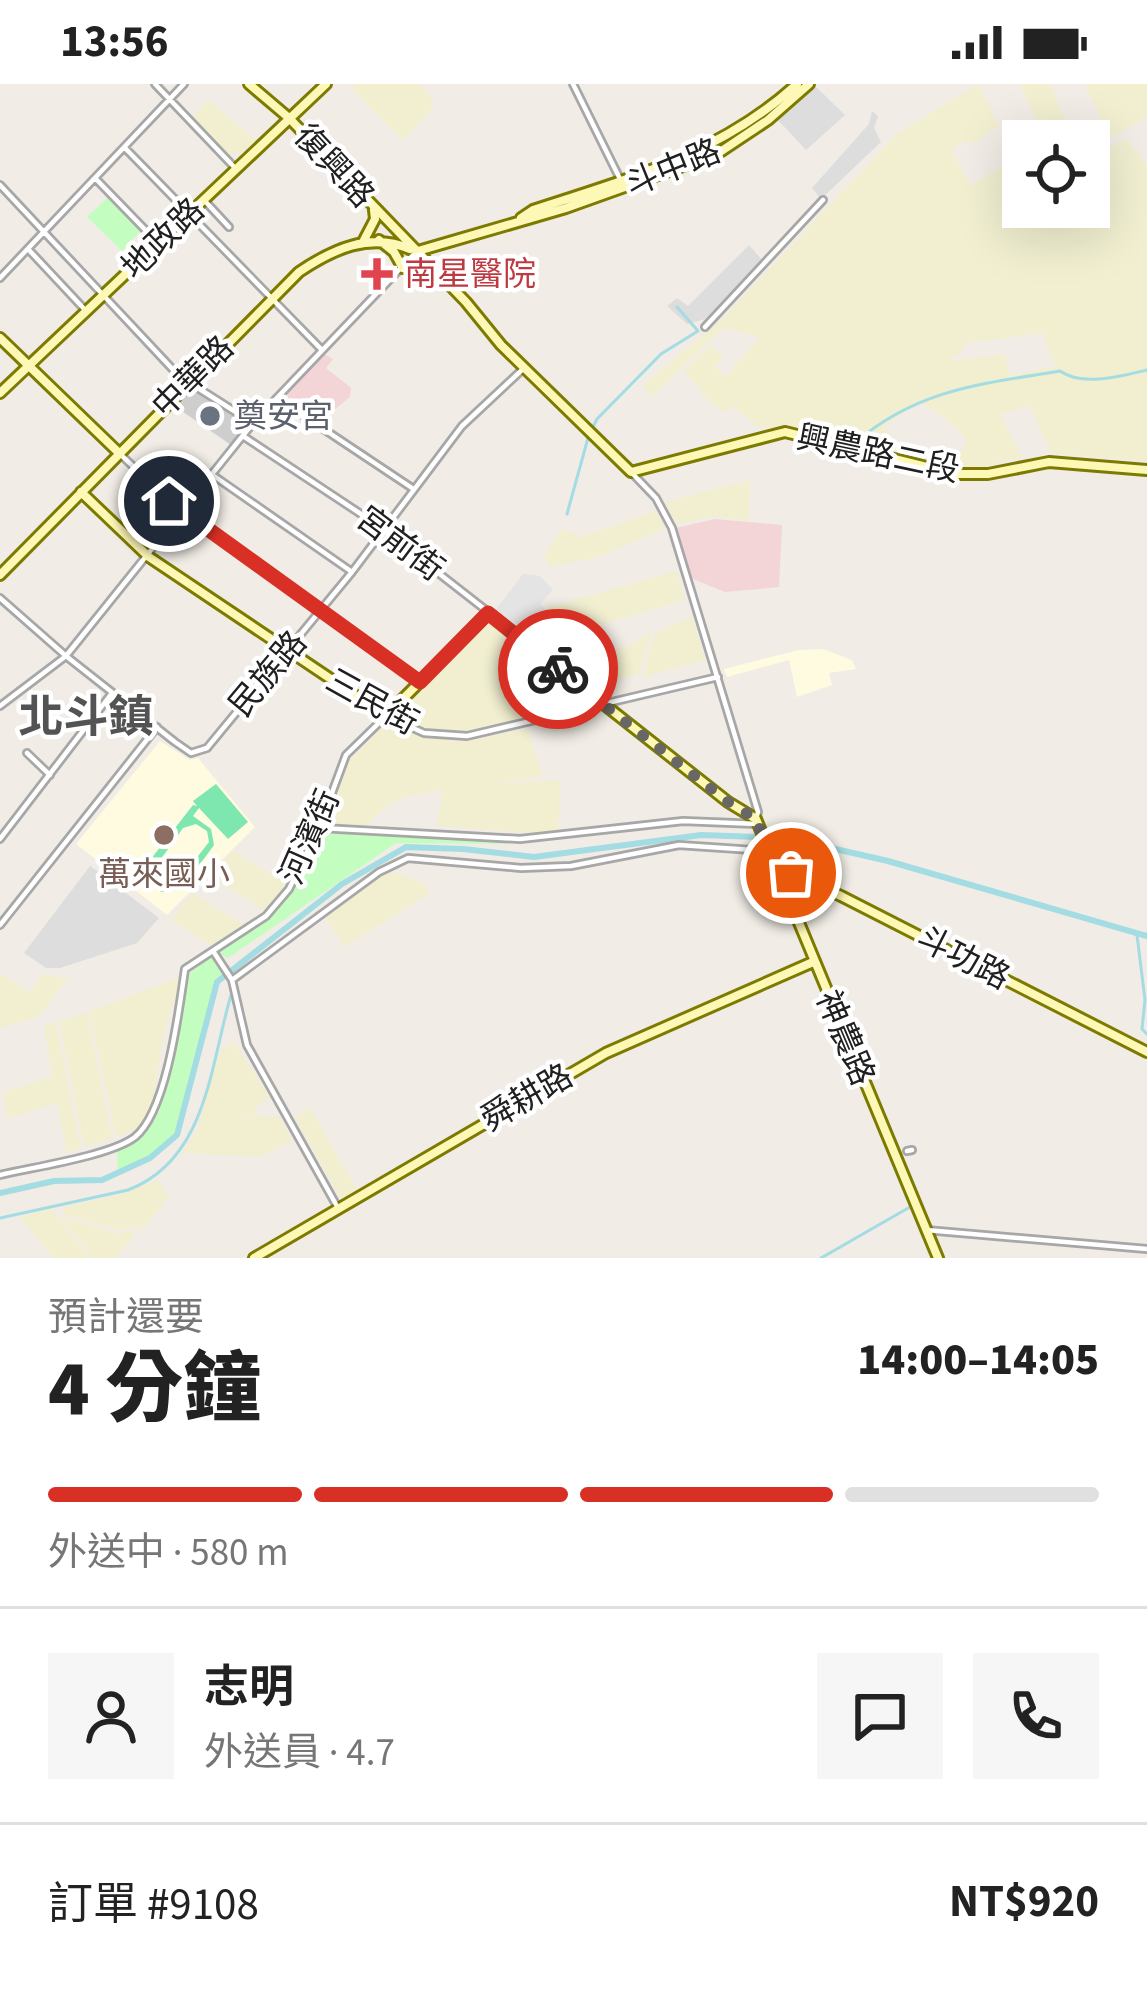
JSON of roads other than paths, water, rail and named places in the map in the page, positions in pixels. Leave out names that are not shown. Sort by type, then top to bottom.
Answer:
[{"type":"street","points":[[155,84],[236,169]]},
{"type":"street","points":[[0,278],[184,84]]},
{"type":"street","name":"復興路","points":[[249,84],[289,118],[417,252]]},
{"type":"street","name":"地政路","points":[[0,393],[326,84]]},
{"type":"street","points":[[573,84],[622,185]]},
{"type":"street","name":"斗中路","points":[[783,103],[797,84]]},
{"type":"street","name":"斗中路","points":[[417,252],[717,154],[808,84]]},
{"type":"street","points":[[125,148],[321,349]]},
{"type":"street","points":[[94,178],[159,244]]},
{"type":"street","points":[[0,185],[101,291],[102,298],[188,382],[253,423]]},
{"type":"street","points":[[204,200],[229,227]]},
{"type":"street","points":[[705,327],[824,200]]},
{"type":"street","points":[[363,242],[375,220],[374,208]]},
{"type":"street","points":[[378,239],[394,252],[403,268]]},
{"type":"street","name":"中華路","points":[[0,575],[311,264],[332,252],[378,239],[417,252]]},
{"type":"street","points":[[27,249],[87,312]]},
{"type":"street","points":[[0,706],[66,656],[253,423],[417,252],[524,368],[656,498],[672,528],[768,849],[679,845],[571,866],[521,868],[407,858],[379,872],[232,980]]},
{"type":"street","points":[[0,338],[183,514],[420,682]]},
{"type":"street","name":"民族路","points":[[157,728],[191,753],[207,748],[352,572],[462,426],[524,368]]},
{"type":"street","points":[[277,398],[412,488]]},
{"type":"street","name":"興農路二段","points":[[631,472],[785,432],[955,474],[988,474],[1048,462],[1147,470]]},
{"type":"street","name":"宮前街","points":[[243,436],[383,530],[758,823]]},
{"type":"street","points":[[212,475],[352,572]]},
{"type":"street","name":"三民街","points":[[81,492],[149,557],[386,716],[424,733],[467,736],[718,677]]},
{"type":"street","points":[[0,598],[157,728],[0,925]]},
{"type":"street","name":"河濱街","points":[[0,1175],[116,1147],[136,1136],[154,1113],[185,969],[266,916],[290,889],[346,755],[488,613]]},
{"type":"street","points":[[0,839],[112,693]]},
{"type":"street","points":[[27,753],[50,775]]},
{"type":"street","points":[[319,828],[520,839],[683,821],[758,823]]},
{"type":"street","name":"神農路","points":[[768,849],[938,1258]]},
{"type":"street","name":"斗功路","points":[[776,873],[791,873],[841,896],[1147,1052]]},
{"type":"street","points":[[211,950],[232,980],[248,1045],[338,1208]]},
{"type":"street","name":"舜耕路","points":[[254,1258],[606,1053],[813,962]]},
{"type":"street","points":[[926,1230],[1147,1250]]},
{"type":"waterway","points":[[592,429],[661,354],[698,331],[677,307]]},
{"type":"waterway","points":[[855,443],[902,411],[952,392],[1060,371],[1091,379],[1147,370]]},
{"type":"waterway","points":[[567,514],[588,438]]},
{"type":"waterway","points":[[0,1193],[54,1181],[102,1180],[150,1158],[177,1135],[217,982],[342,884],[406,847],[534,857],[701,835],[787,838],[888,861],[1147,936]]},
{"type":"waterway","points":[[1137,935],[1145,1000],[1142,1029],[1147,1034]]},
{"type":"waterway","points":[[0,1218],[128,1190],[154,1176],[174,1157],[201,1108],[231,995]]},
{"type":"waterway","points":[[821,1258],[910,1207]]},
{"type":"place","name":"南星醫院","points":[[377,274]]},
{"type":"place","name":"奠安宮","points":[[210,416]]},
{"type":"place","name":"萬來國小","points":[[164,835]]},
{"type":"district","name":"北斗鎮","points":[[86,718]]}]
